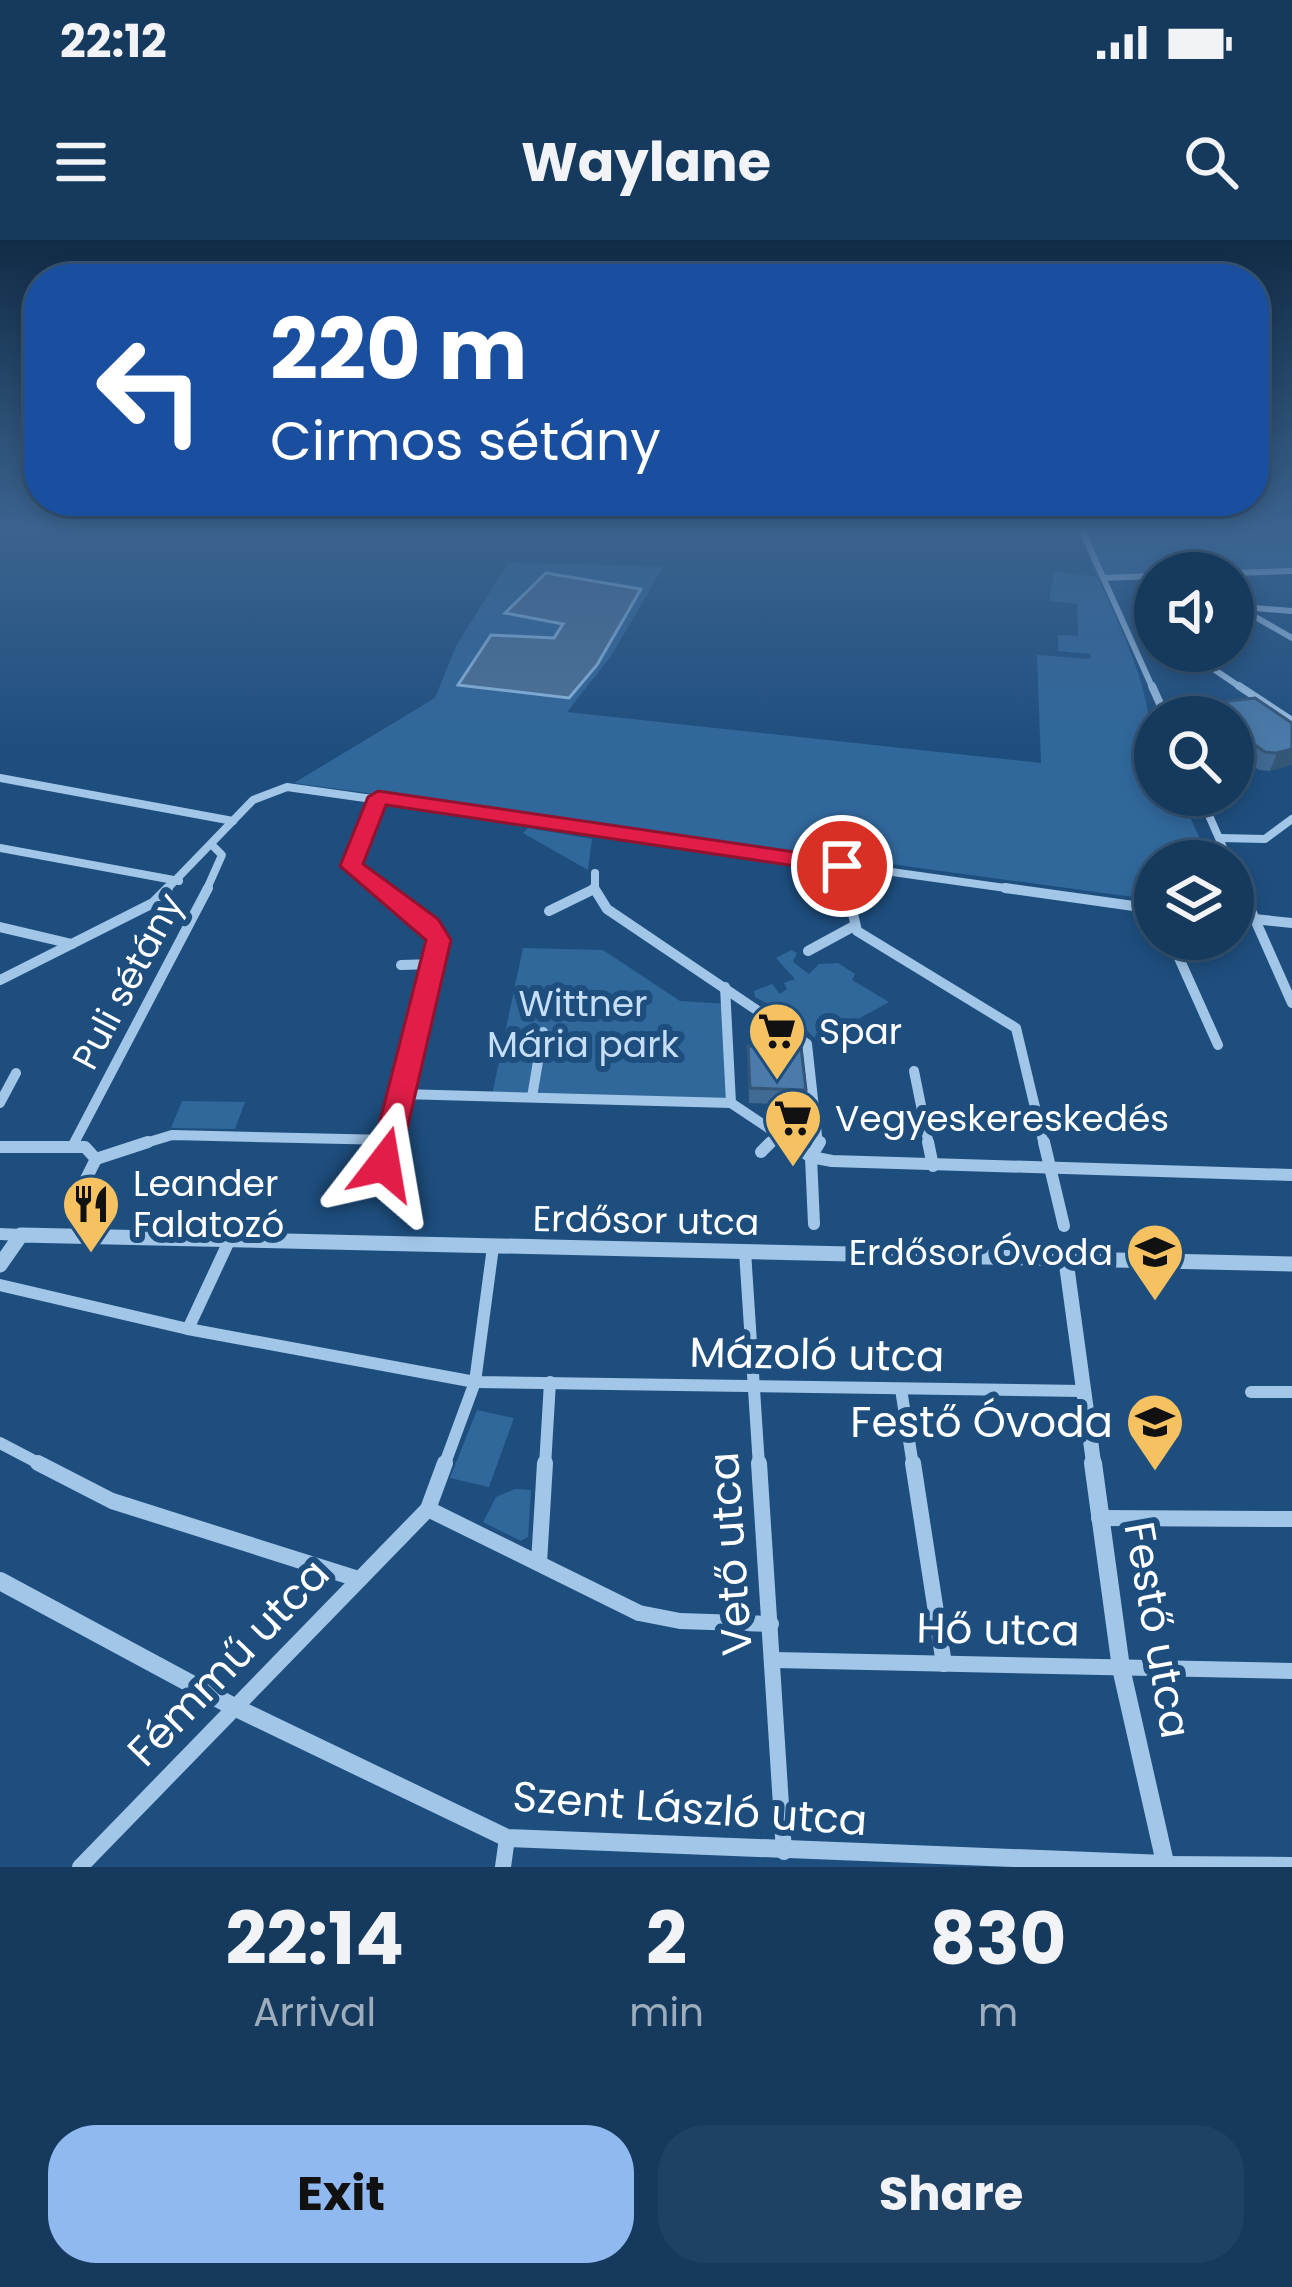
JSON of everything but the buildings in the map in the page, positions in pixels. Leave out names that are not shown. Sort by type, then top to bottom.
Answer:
[{"type":"street","points":[[1114,602],[1156,696]]},
{"type":"street","points":[[1254,608],[1292,611]]},
{"type":"street","points":[[1254,617],[1292,638]]},
{"type":"street","points":[[1218,672],[1292,722]]},
{"type":"street","points":[[0,778],[233,821]]},
{"type":"street","points":[[0,980],[153,903],[258,796],[286,787],[1134,905]]},
{"type":"street","points":[[378,797],[351,866],[429,925],[438,940],[378,1188]]},
{"type":"street","points":[[1210,816],[1220,838],[1265,838],[1292,819]]},
{"type":"street","name":"Puli sétány","points":[[73,1147],[220,865],[222,855],[212,845]]},
{"type":"street","points":[[0,848],[179,881]]},
{"type":"street","points":[[842,866],[854,926],[1012,1024],[1054,1171],[1064,1226]]},
{"type":"street","points":[[595,873],[594,889],[608,909],[807,1044],[821,1140],[811,1157],[814,1223]]},
{"type":"street","points":[[549,911],[594,889]]},
{"type":"street","points":[[1254,919],[1292,923]]},
{"type":"street","points":[[1254,919],[1292,1003]]},
{"type":"street","points":[[808,951],[854,926]]},
{"type":"street","points":[[0,927],[72,944]]},
{"type":"street","points":[[1180,960],[1218,1045]]},
{"type":"street","points":[[401,965],[434,964]]},
{"type":"street","points":[[725,986],[731,1103]]},
{"type":"street","points":[[532,1097],[543,1032]]},
{"type":"street","points":[[729,1048],[744,1049]]},
{"type":"street","points":[[778,1048],[795,1048]]},
{"type":"street","points":[[914,1071],[933,1166]]},
{"type":"street","points":[[0,1102],[16,1073]]},
{"type":"street","points":[[401,1094],[731,1103],[811,1157],[1054,1171],[1292,1175]]},
{"type":"street","points":[[73,1205],[96,1159],[172,1135],[390,1139]]},
{"type":"street","points":[[761,1152],[777,1137]]},
{"type":"street","points":[[0,1148],[73,1147],[91,1150],[96,1159]]},
{"type":"street","name":"Erdősor utca","points":[[0,1234],[1292,1264]]},
{"type":"street","points":[[0,1265],[21,1235]]},
{"type":"street","points":[[188,1329],[230,1239]]},
{"type":"street","points":[[493,1247],[475,1382],[428,1509],[639,1613],[680,1621],[771,1624]]},
{"type":"street","name":"Vető utca","points":[[746,1251],[784,1852]]},
{"type":"street","name":"Festő utca","points":[[1066,1261],[1121,1668],[1165,1865]]},
{"type":"street","points":[[0,1285],[188,1329],[475,1382]]},
{"type":"street","name":"Mázoló utca","points":[[475,1382],[1083,1390]]},
{"type":"street","points":[[539,1563],[550,1382]]},
{"type":"street","points":[[901,1389],[944,1664]]},
{"type":"street","points":[[1251,1392],[1292,1392]]},
{"type":"street","points":[[0,1443],[112,1501],[358,1579]]},
{"type":"street","name":"Fémmű utca","points":[[80,1867],[428,1509]]},
{"type":"street","points":[[1099,1518],[1292,1519]]},
{"type":"street","name":"Szent László utca","points":[[0,1581],[234,1707],[507,1838],[784,1852],[857,1862],[1292,1865]]},
{"type":"street","name":"Hő utca","points":[[775,1660],[1292,1671]]},
{"type":"street","points":[[503,1867],[507,1838]]},
{"type":"green space","points":[[484,602],[517,602],[506,613],[565,625],[554,639],[597,665],[633,602],[643,602],[611,656],[567,712],[1041,763],[1037,655],[1091,659],[1090,654],[1058,651],[1058,635],[1078,636],[1077,604],[1058,602],[1109,602],[1144,696],[1134,696],[1134,816],[1190,816],[1200,840],[1134,840],[1134,897],[294,783],[435,698],[456,646]]},
{"type":"green space","points":[[528,828],[592,839],[588,870],[523,833]]},
{"type":"green space","name":"Wittner Mária park","points":[[523,948],[603,950],[680,1001],[728,1004],[731,1103],[492,1095]]},
{"type":"green space","points":[[791,950],[797,953],[793,962],[809,974],[819,964],[838,963],[855,974],[852,980],[889,1002],[818,1041],[791,1016],[755,997],[754,991],[772,984],[780,994],[787,989],[784,983],[795,979],[776,958]]},
{"type":"green space","points":[[182,1101],[245,1102],[235,1129],[171,1128]]},
{"type":"green space","points":[[477,1410],[514,1418],[489,1487],[450,1478]]},
{"type":"green space","points":[[515,1489],[531,1490],[528,1537],[521,1541],[483,1522],[496,1497]]},
{"type":"shaded area","points":[[516,602],[634,602],[597,665],[569,698],[458,685],[491,635],[554,638],[563,624],[505,613]]},
{"type":"place","name":"Spar","points":[[777,1082]]},
{"type":"place","name":"Vegyeskereskedés","points":[[793,1169]]},
{"type":"place","name":"Leander Falatozó","points":[[91,1255]]},
{"type":"place","name":"Erdősor Óvoda","points":[[1155,1303]]},
{"type":"place","name":"Festő Óvoda","points":[[1155,1473]]},
{"type":"route","points":[[384,1164],[438,940],[429,925],[351,866],[378,797],[842,866]]}]
